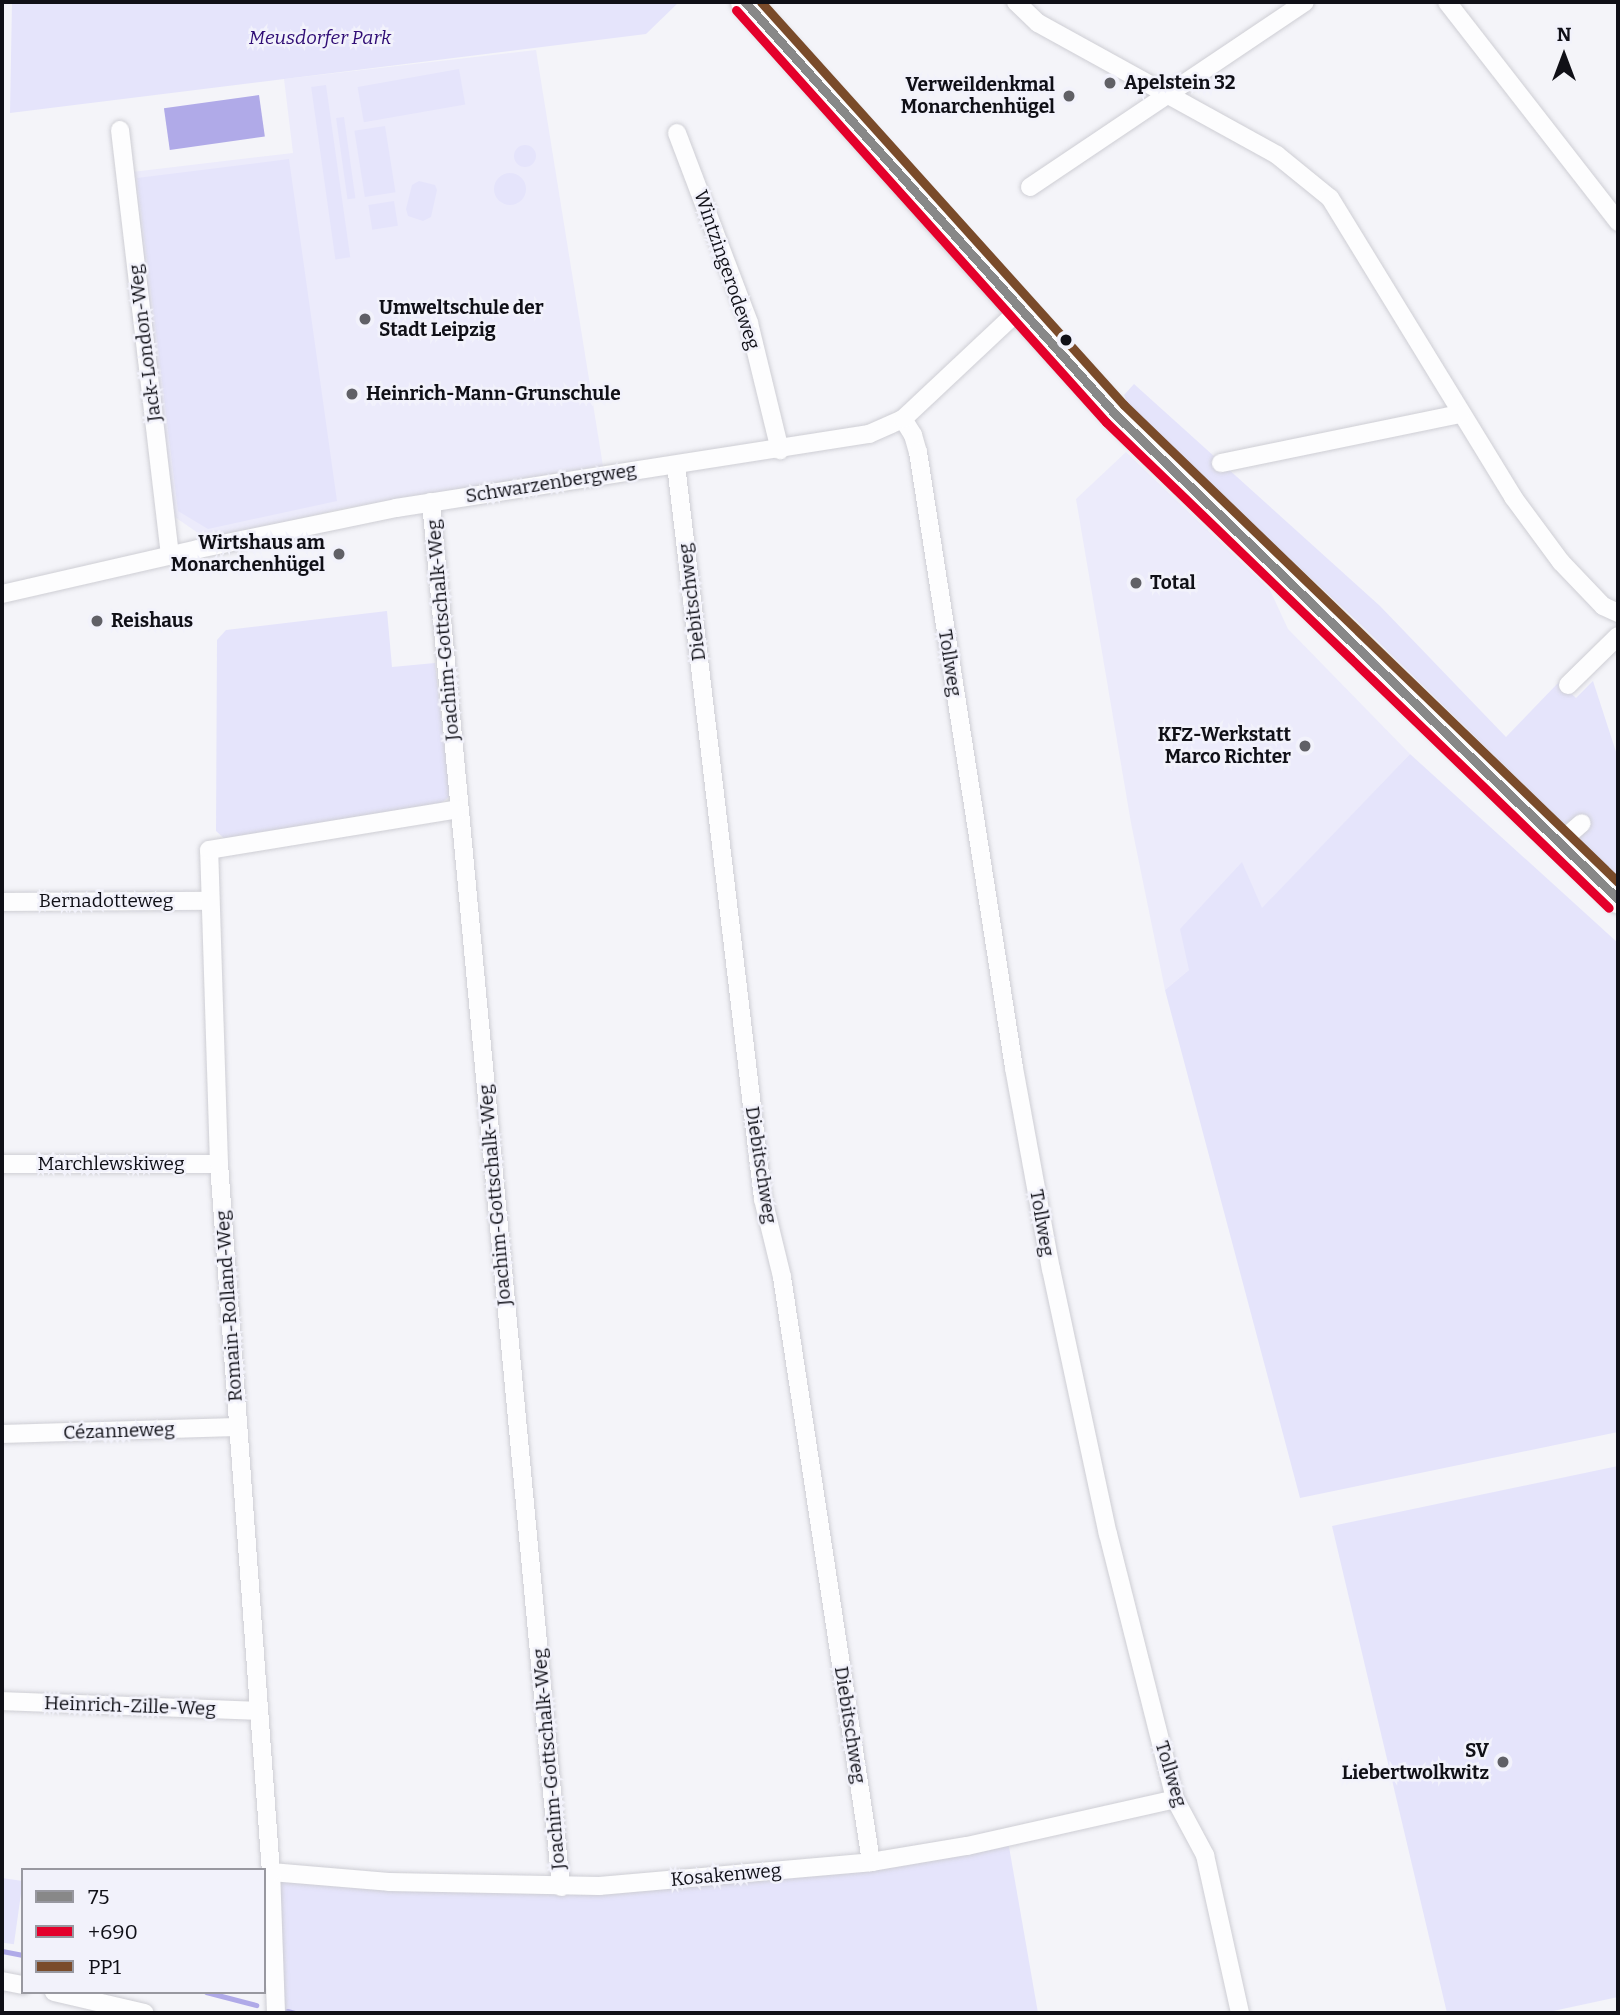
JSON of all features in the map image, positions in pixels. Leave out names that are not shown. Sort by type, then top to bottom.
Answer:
[{"type":"main road","points":[[746,2],[1115,414],[1618,899]]},
{"type":"street","points":[[1016,2],[1038,23],[1277,155],[1331,198],[1460,414],[1513,497],[1562,562],[1603,606],[1618,613]]},
{"type":"street","points":[[1030,187],[1168,97],[1305,2]]},
{"type":"street","points":[[1447,2],[1618,222]]},
{"type":"street","name":"Jack-London-Weg","points":[[120,130],[170,555]]},
{"type":"street","name":"Wintzingerodeweg","points":[[677,133],[749,323],[780,450]]},
{"type":"street","name":"Schwarzenbergweg","points":[[2,594],[170,555],[431,502],[780,450],[869,434],[902,419],[1020,309]]},
{"type":"street","points":[[1221,463],[1460,414]]},
{"type":"street","name":"Tollweg","points":[[902,419],[913,435],[918,452],[1013,1068],[1051,1269],[1108,1534],[1175,1798],[1205,1855],[1240,2013]]},
{"type":"street","name":"Diebitschweg","points":[[676,465],[763,1199],[782,1277],[871,1862]]},
{"type":"street","name":"Joachim-Gottschalk-Weg","points":[[431,502],[561,1887]]},
{"type":"street","points":[[1568,685],[1618,636]]},
{"type":"street","name":"Romain-Rolland-Weg","points":[[276,2013],[271,1872],[236,1427],[219,1164],[209,850],[459,809]]},
{"type":"street","points":[[1559,843],[1582,823]]},
{"type":"street","name":"Bernadotteweg","points":[[2,902],[210,901]]},
{"type":"street","name":"Marchlewskiweg","points":[[2,1164],[219,1164]]},
{"type":"street","name":"Cézanneweg","points":[[2,1434],[236,1427]]},
{"type":"street","name":"Heinrich-Zille-Weg","points":[[2,1701],[259,1711]]},
{"type":"street","name":"Kosakenweg","points":[[271,1872],[389,1882],[561,1887],[871,1862],[967,1846],[1175,1798]]},
{"type":"street","points":[[2,1981],[21,1985]]},
{"type":"street","points":[[57,1994],[76,2005],[145,2013]]},
{"type":"shaded area","name":"Umweltschule der Stadt Leipzig","points":[[536,50],[603,466],[345,508],[208,540],[175,517],[132,172],[293,153],[284,79]]},
{"type":"shaded area","points":[[259,95],[265,137],[170,150],[164,108]]},
{"type":"shaded area","points":[[1126,452],[1270,590],[1288,629],[1410,754],[1262,909],[1242,863],[1189,970],[1165,990],[1131,823],[1076,499]]},
{"type":"green space","name":"Meusdorfer Park","points":[[12,2],[679,2],[646,34],[10,113]]},
{"type":"green space","points":[[459,69],[465,104],[364,122],[358,87]]},
{"type":"green space","points":[[326,85],[350,257],[335,259],[311,87]]},
{"type":"green space","points":[[344,117],[355,198],[347,199],[336,118]]},
{"type":"green space","points":[[385,126],[395,192],[365,197],[354,131]]},
{"type":"green space","points":[[525,145],[533,148],[536,156],[533,164],[525,167],[517,164],[514,156],[517,148]]},
{"type":"green space","points":[[289,159],[337,501],[208,529],[178,511],[137,178]]},
{"type":"green space","points":[[510,173],[521,178],[526,189],[521,200],[510,205],[499,200],[494,189],[499,178]]},
{"type":"green space","points":[[419,181],[435,185],[437,190],[431,217],[423,221],[408,216],[406,209],[412,185]]},
{"type":"green space","points":[[394,201],[398,226],[372,230],[368,205]]},
{"type":"green space","points":[[1134,384],[1380,606],[1506,737],[1559,682],[1576,698],[1593,681],[1618,758],[1618,880],[1581,843],[1577,817],[1564,824],[1358,622],[1130,411],[1124,395]]},
{"type":"green space","points":[[387,611],[392,667],[435,663],[450,796],[439,805],[226,840],[216,831],[217,640],[226,630]]},
{"type":"green space","points":[[1410,754],[1618,943],[1618,1432],[1300,1498],[1165,990],[1189,970],[1180,929],[1242,862],[1262,908]]},
{"type":"green space","name":"SV Liebertwolkwitz","points":[[1618,1466],[1618,1997],[1544,2013],[1447,2013],[1332,1526]]},
{"type":"green space","points":[[1008,1841],[1038,2013],[283,2013],[279,1880],[564,1893]]},
{"type":"green space","points":[[2,1878],[21,1881],[14,1944],[2,1943]]},
{"type":"waterway","points":[[2,1951],[21,1955]]},
{"type":"waterway","points":[[214,1994],[256,2005]]},
{"type":"waterway","points":[[287,2011],[295,2013]]},
{"type":"transit line","name":"75","points":[[745,2],[1115,414],[1618,899]]},
{"type":"transit line","name":"PP1","points":[[761,2],[1124,405],[1618,882]]},
{"type":"transit line","name":"+690","points":[[736,10],[1106,422],[1609,908]]},
{"type":"place","name":"Apelstein 32","points":[[1110,83]]},
{"type":"place","name":"Verweildenkmal Monarchenhügel","points":[[1069,96]]},
{"type":"place","name":"Umweltschule der Stadt Leipzig","points":[[365,319]]},
{"type":"place","name":"Heinrich-Mann-Grunschule","points":[[352,394]]},
{"type":"place","name":"Wirtshaus am Monarchenhügel","points":[[339,554]]},
{"type":"place","name":"Total","points":[[1136,583]]},
{"type":"place","name":"Reishaus","points":[[97,621]]},
{"type":"place","name":"KFZ-Werkstatt Marco Richter","points":[[1305,746]]},
{"type":"place","name":"SV Liebertwolkwitz","points":[[1503,1762]]}]
